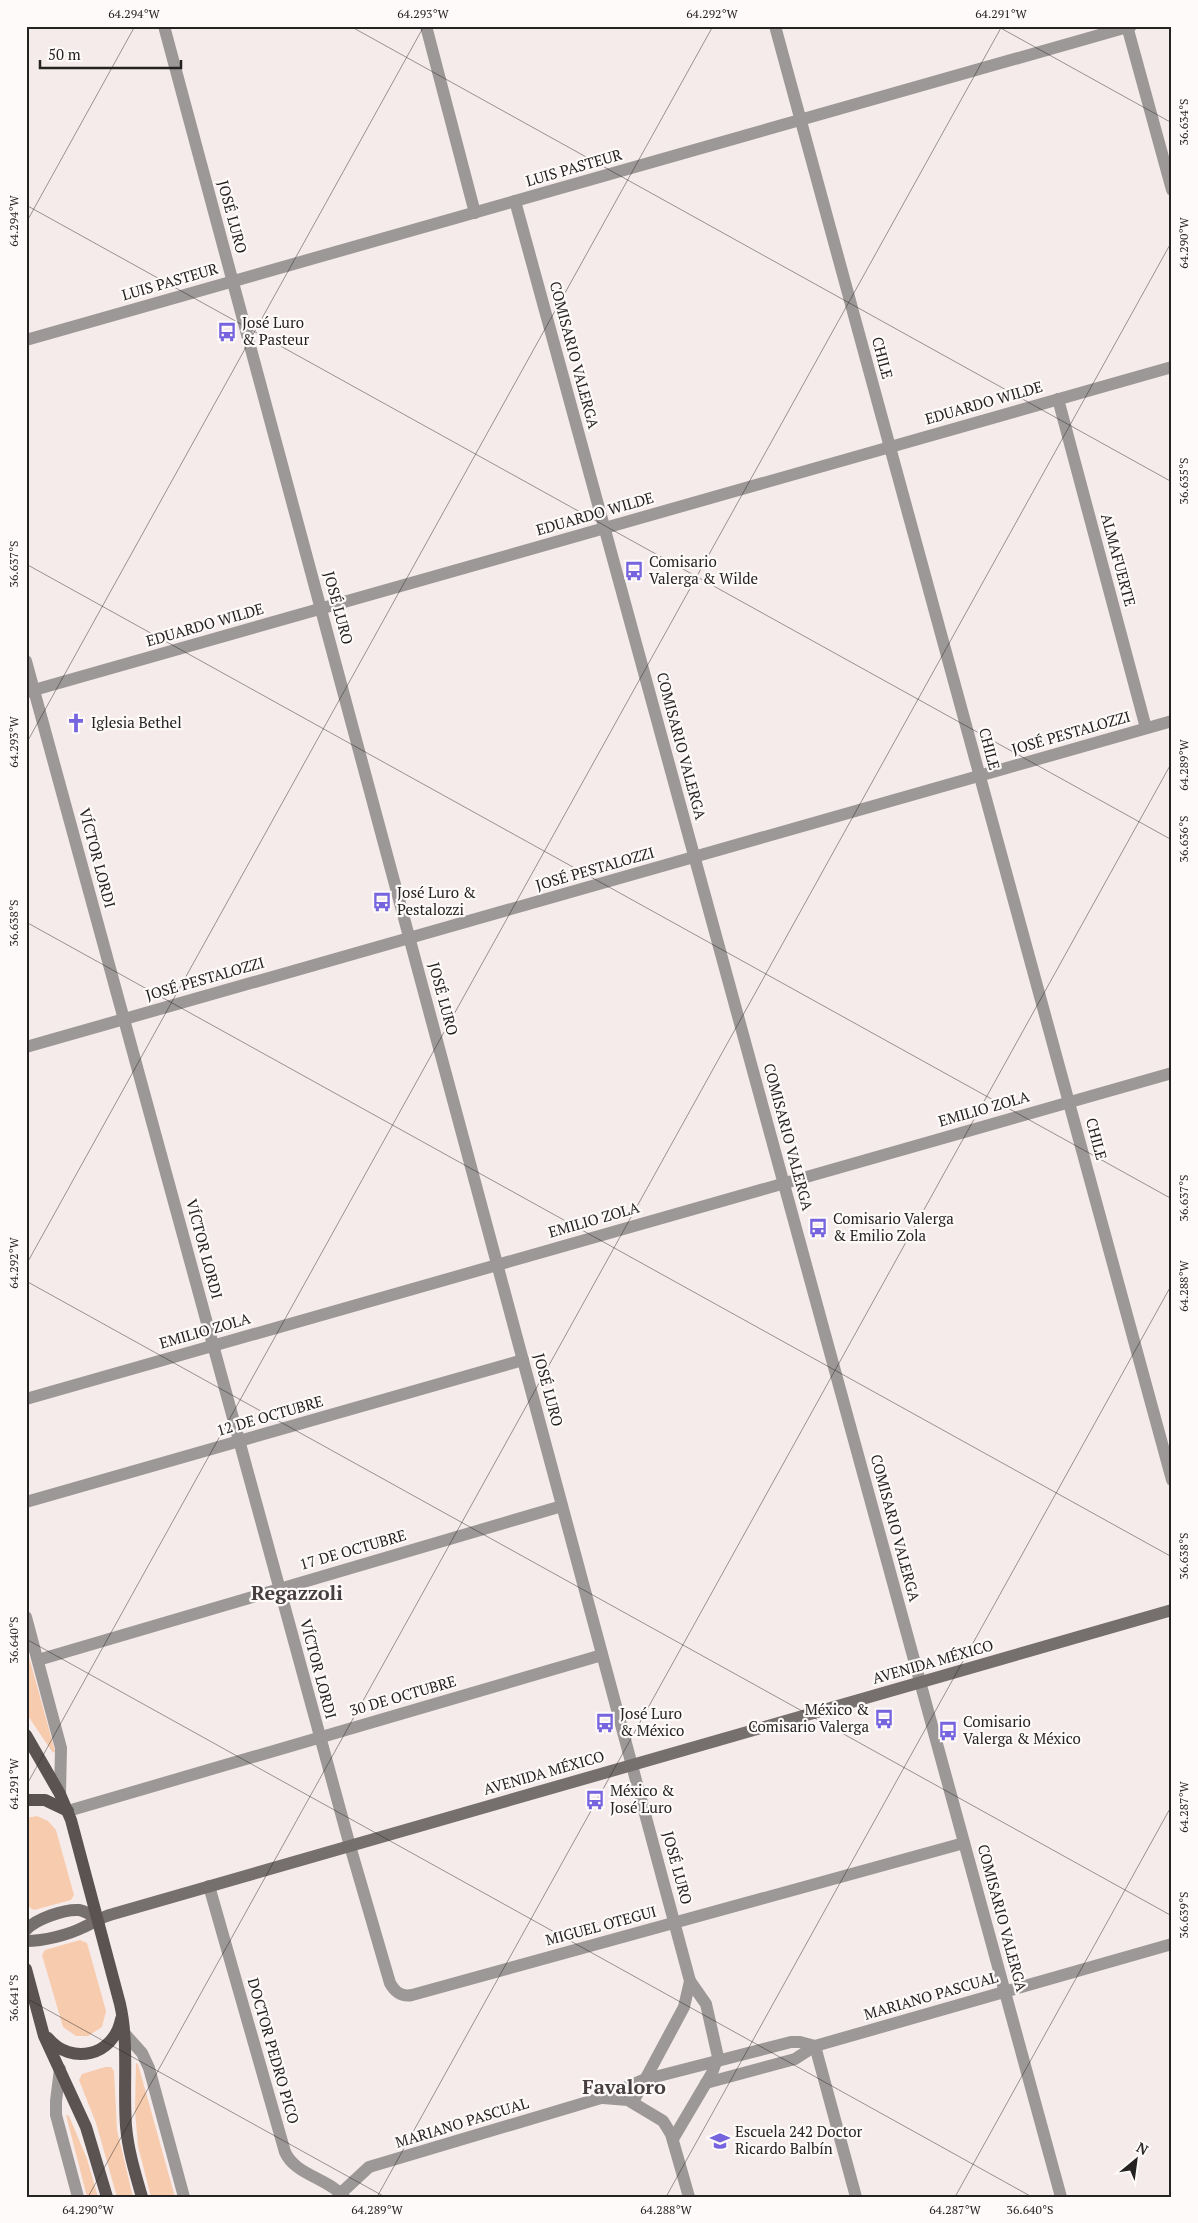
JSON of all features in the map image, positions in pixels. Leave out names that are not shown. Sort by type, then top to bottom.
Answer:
[{"type":"main road","name":"AVENIDA MÉXICO","points":[[26,1941],[44,1939],[77,1930],[97,1918],[1172,1610]]},
{"type":"main road","points":[[26,1735],[68,1811],[120,2004],[125,2034],[126,2126],[129,2148],[142,2197]]},
{"type":"main road","points":[[26,1800],[45,1800],[68,1811]]},
{"type":"main road","points":[[26,1930],[39,1920],[72,1911],[82,1911],[97,1918]]},
{"type":"main road","points":[[26,1969],[41,2025],[86,2127],[108,2197]]},
{"type":"main road","points":[[41,2025],[47,2037],[57,2048],[70,2054],[91,2054],[110,2043],[118,2032],[122,2018],[120,2004]]},
{"type":"street","name":"JOSÉ LURO","points":[[164,26],[674,1923],[690,1981],[706,2004],[717,2049],[717,2061]]},
{"type":"street","points":[[426,26],[476,212]]},
{"type":"street","name":"CHILE","points":[[775,26],[1172,1480]]},
{"type":"street","name":"LUIS PASTEUR","points":[[26,340],[1128,27]]},
{"type":"street","points":[[1128,27],[1172,190]]},
{"type":"street","name":"COMISARIO VALERGA","points":[[515,201],[1061,2197]]},
{"type":"street","name":"EDUARDO WILDE","points":[[30,691],[1172,367]]},
{"type":"street","name":"ALMAFUERTE","points":[[1058,399],[1146,728]]},
{"type":"street","name":"VÍCTOR LORDI","points":[[26,661],[30,691],[124,1020],[350,1846]]},
{"type":"street","name":"JOSÉ PESTALOZZI","points":[[26,1047],[1172,721]]},
{"type":"street","name":"EMILIO ZOLA","points":[[26,1399],[1172,1073]]},
{"type":"street","name":"12 DE OCTUBRE","points":[[26,1502],[523,1360]]},
{"type":"street","name":"17 DE OCTUBRE","points":[[38,1660],[562,1506]]},
{"type":"street","points":[[26,1617],[62,1754],[60,1794]]},
{"type":"street","name":"30 DE OCTUBRE","points":[[68,1811],[602,1655]]},
{"type":"street","name":"MIGUEL OTEGUI","points":[[350,1846],[390,1983],[395,1991],[403,1996],[421,1993],[964,1843]]},
{"type":"street","name":"DOCTOR PEDRO PICO","points":[[209,1886],[284,2152],[296,2166],[343,2195]]},
{"type":"street","name":"MARIANO PASCUAL","points":[[706,2083],[795,2059],[815,2046],[1172,1944]]},
{"type":"street","name":"JOSÉ LURO","points":[[633,2102],[643,2080],[684,2007],[690,1981]]},
{"type":"street","points":[[125,2034],[142,2053],[149,2068],[184,2197]]},
{"type":"street","name":"MARIANO PASCUAL","points":[[343,2195],[369,2168],[601,2098],[643,2080],[796,2042],[815,2046]]},
{"type":"street","points":[[815,2046],[856,2197]]},
{"type":"street","points":[[673,2139],[717,2061]]},
{"type":"street","points":[[60,2069],[56,2114],[78,2197]]},
{"type":"street","name":"MARIANO PASCUAL","points":[[601,2098],[617,2097],[633,2102]]},
{"type":"street","points":[[633,2102],[663,2121],[673,2139],[689,2197]]},
{"type":"shaded area","points":[[26,1646],[55,1751],[53,1753],[26,1713]]},
{"type":"shaded area","points":[[37,1816],[48,1821],[56,1830],[74,1895],[71,1900],[34,1910],[29,1907],[26,1900],[26,1818]]},
{"type":"shaded area","points":[[80,1940],[87,1943],[106,2011],[102,2027],[88,2036],[76,2036],[63,2027],[42,1955],[45,1950]]},
{"type":"shaded area","points":[[136,2063],[138,2064],[175,2197],[151,2197],[138,2146],[135,2111]]},
{"type":"shaded area","points":[[111,2067],[114,2071],[117,2130],[133,2197],[117,2197],[96,2123],[79,2080],[82,2074]]},
{"type":"shaded area","points":[[66,2115],[69,2116],[87,2159],[98,2197],[87,2197]]},
{"type":"place","name":"José Luro & Pasteur","points":[[227,332]]},
{"type":"place","name":"Comisario Valerga & Wilde","points":[[634,571]]},
{"type":"place","name":"Iglesia Bethel","points":[[76,723]]},
{"type":"place","name":"José Luro & Pestalozzi","points":[[382,902]]},
{"type":"place","name":"Comisario Valerga & Emilio Zola","points":[[818,1228]]},
{"type":"place","name":"México & Comisario Valerga","points":[[884,1719]]},
{"type":"place","name":"José Luro & México","points":[[605,1723]]},
{"type":"place","name":"Comisario Valerga & México","points":[[948,1731]]},
{"type":"place","name":"México & José Luro","points":[[595,1800]]},
{"type":"place","name":"Escuela 242 Doctor Ricardo Balbín","points":[[720,2141]]},
{"type":"district","name":"Regazzoli","points":[[297,1593]]},
{"type":"district","name":"Favaloro","points":[[624,2087]]}]
